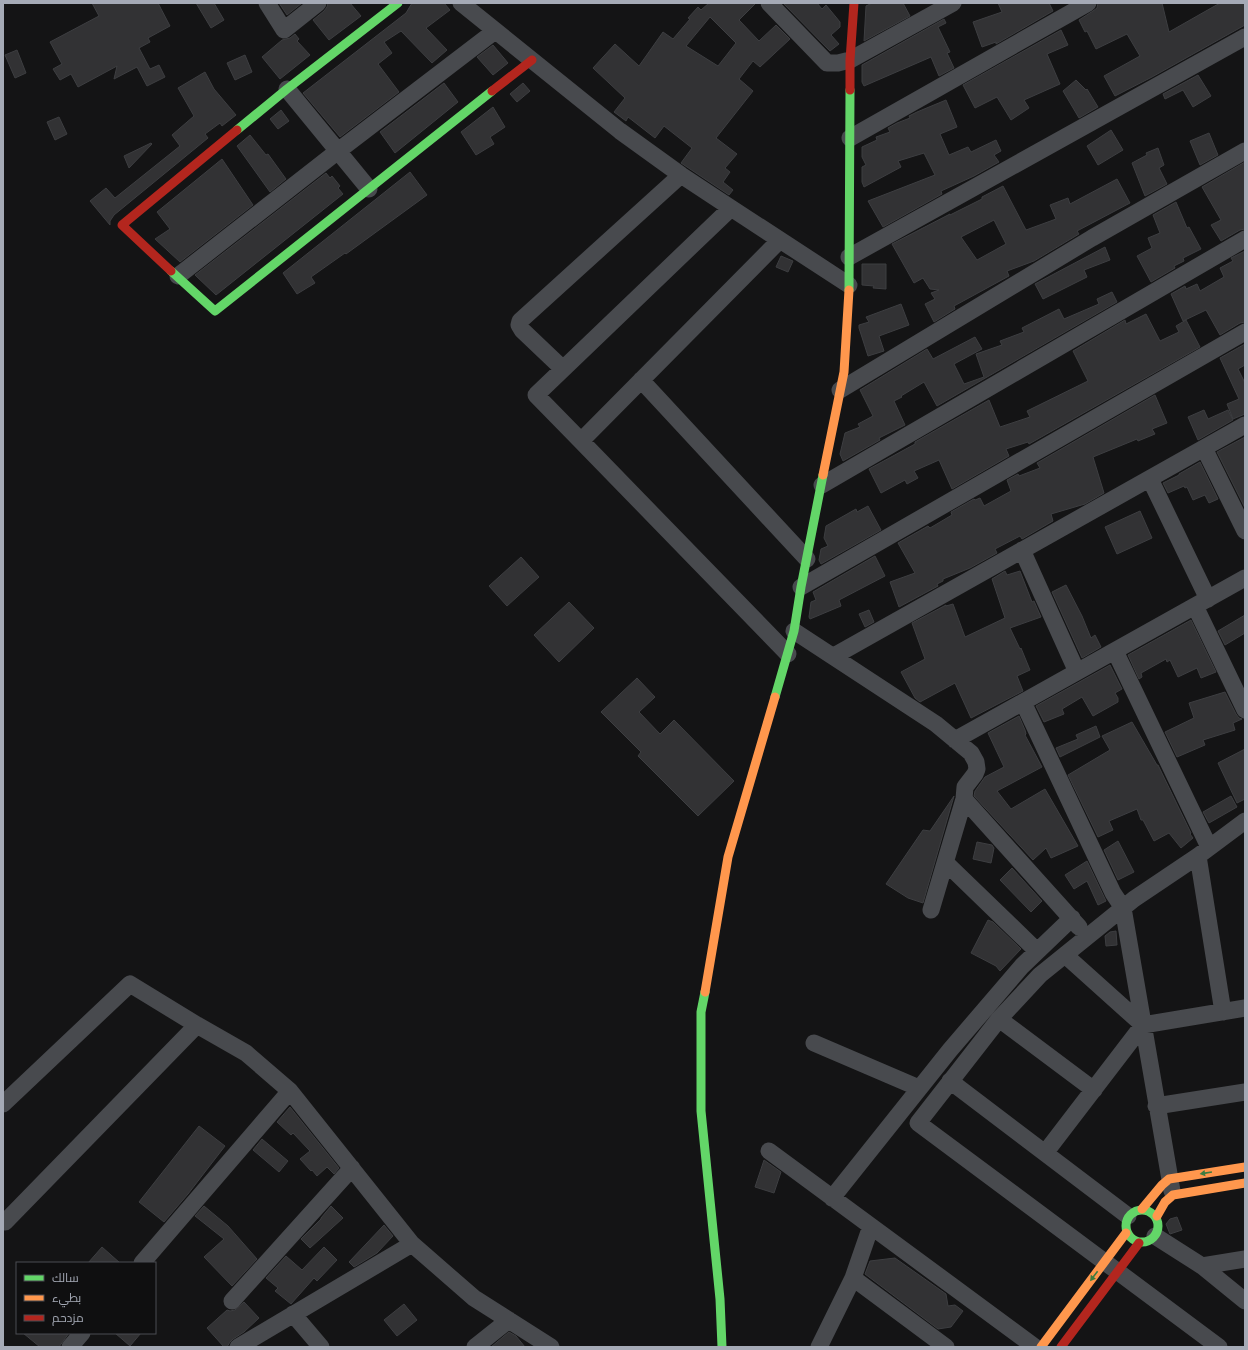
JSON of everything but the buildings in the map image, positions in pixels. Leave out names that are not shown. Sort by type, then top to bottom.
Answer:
[{"type":"street","points":[[266,3],[284,30],[318,3]]},
{"type":"street","points":[[398,3],[287,89],[122,225],[215,311],[532,60]]},
{"type":"street","points":[[461,3],[620,130],[681,175],[849,285]]},
{"type":"street","points":[[769,3],[827,63],[838,63],[850,60],[953,3]]},
{"type":"street","points":[[722,1347],[720,1299],[701,1111],[701,1012],[728,857],[794,631],[801,586],[844,372],[849,285],[850,60],[854,3]]},
{"type":"street","points":[[850,138],[1088,3]]},
{"type":"street","points":[[178,276],[495,31]]},
{"type":"street","points":[[849,257],[1243,43]]},
{"type":"street","points":[[287,89],[369,189]]},
{"type":"street","points":[[840,390],[1092,238],[1245,151]]},
{"type":"street","points":[[564,369],[522,330],[519,325],[520,321],[681,175]]},
{"type":"street","points":[[731,208],[536,395],[788,654]]},
{"type":"street","points":[[822,485],[1245,240]]},
{"type":"street","points":[[581,441],[775,245]]},
{"type":"street","points":[[801,586],[1245,332]]},
{"type":"street","points":[[641,380],[807,559]]},
{"type":"street","points":[[834,656],[1245,425]]},
{"type":"street","points":[[1204,448],[1245,531]]},
{"type":"street","points":[[1150,479],[1245,710]]},
{"type":"street","points":[[1022,550],[1077,672]]},
{"type":"street","points":[[956,740],[1245,578]]},
{"type":"street","points":[[794,631],[936,724],[971,754],[976,762],[977,769],[975,774],[965,787],[964,799],[931,910]]},
{"type":"street","points":[[1115,651],[1203,852],[1223,1012]]},
{"type":"street","points":[[1023,702],[1113,892],[1123,908],[1171,1187],[1156,1218]]},
{"type":"street","points":[[964,799],[1072,918],[1086,936]]},
{"type":"street","points":[[1220,1347],[918,1123],[999,1019],[1040,975],[1086,936],[1123,908],[1203,852],[1245,820]]},
{"type":"street","points":[[946,863],[1037,951]]},
{"type":"street","points":[[832,1198],[950,1050],[1022,966],[1072,918]]},
{"type":"street","points":[[1065,954],[1143,1025]]},
{"type":"street","points":[[3,1104],[130,984],[246,1053],[290,1092],[412,1244],[474,1298],[551,1347]]},
{"type":"street","points":[[1046,1154],[1143,1025],[1245,1008]]},
{"type":"street","points":[[999,1019],[1094,1090]]},
{"type":"street","points":[[5,1222],[197,1025]]},
{"type":"street","points":[[814,1043],[919,1088]]},
{"type":"street","points":[[950,1081],[1046,1154],[1135,1213],[1150,1212],[1156,1218],[1158,1227],[1155,1236],[1148,1242],[1139,1243],[1131,1240],[1126,1233],[1125,1224],[1135,1213],[1162,1185],[1171,1187],[1245,1183]]},
{"type":"street","points":[[143,1262],[290,1092]]},
{"type":"street","points":[[1156,1106],[1245,1092]]},
{"type":"street","points":[[769,1151],[1034,1347]]},
{"type":"street","points":[[1171,1187],[1245,1166]]},
{"type":"street","points":[[232,1300],[352,1168]]},
{"type":"street","points":[[819,1347],[852,1278],[870,1226]]},
{"type":"street","points":[[1061,1347],[1111,1266],[1126,1233]]},
{"type":"street","points":[[1155,1236],[1202,1266],[1245,1301]]},
{"type":"street","points":[[1041,1347],[1111,1266],[1139,1243]]},
{"type":"street","points":[[238,1347],[412,1244]]},
{"type":"street","points":[[1202,1266],[1245,1259]]},
{"type":"street","points":[[852,1278],[946,1347]]},
{"type":"street","points":[[293,1314],[321,1347]]},
{"type":"street","points":[[475,1347],[509,1320]]},
{"type":"street","points":[[70,1347],[81,1334]]},
{"type":"traffic: fast","points":[[237,130],[287,89],[398,3]]},
{"type":"traffic: fast","points":[[849,290],[850,90]]},
{"type":"traffic: fast","points":[[171,271],[215,311],[492,91]]},
{"type":"traffic: fast","points":[[775,697],[794,631],[823,475]]},
{"type":"traffic: fast","points":[[705,992],[701,1012],[701,1111],[720,1299],[722,1347]]},
{"type":"traffic: fast","points":[[1139,1210],[1145,1210],[1154,1214],[1158,1226],[1154,1238],[1145,1242],[1139,1242],[1130,1238],[1126,1229],[1126,1223],[1130,1214],[1139,1210]]},
{"type":"traffic: slow","points":[[823,475],[844,372],[849,290]]},
{"type":"traffic: slow","points":[[705,992],[728,857],[775,697]]},
{"type":"traffic: slow","points":[[1142,1209],[1169,1179],[1245,1167]]},
{"type":"traffic: slow","points":[[1157,1216],[1165,1202],[1173,1195],[1245,1183]]},
{"type":"traffic: slow","points":[[1041,1347],[1126,1233]]},
{"type":"traffic: jam","points":[[850,90],[850,60],[854,3]]},
{"type":"traffic: jam","points":[[492,91],[532,60]]},
{"type":"traffic: jam","points":[[171,271],[122,225],[237,130]]},
{"type":"traffic: jam","points":[[1061,1347],[1139,1243]]}]
